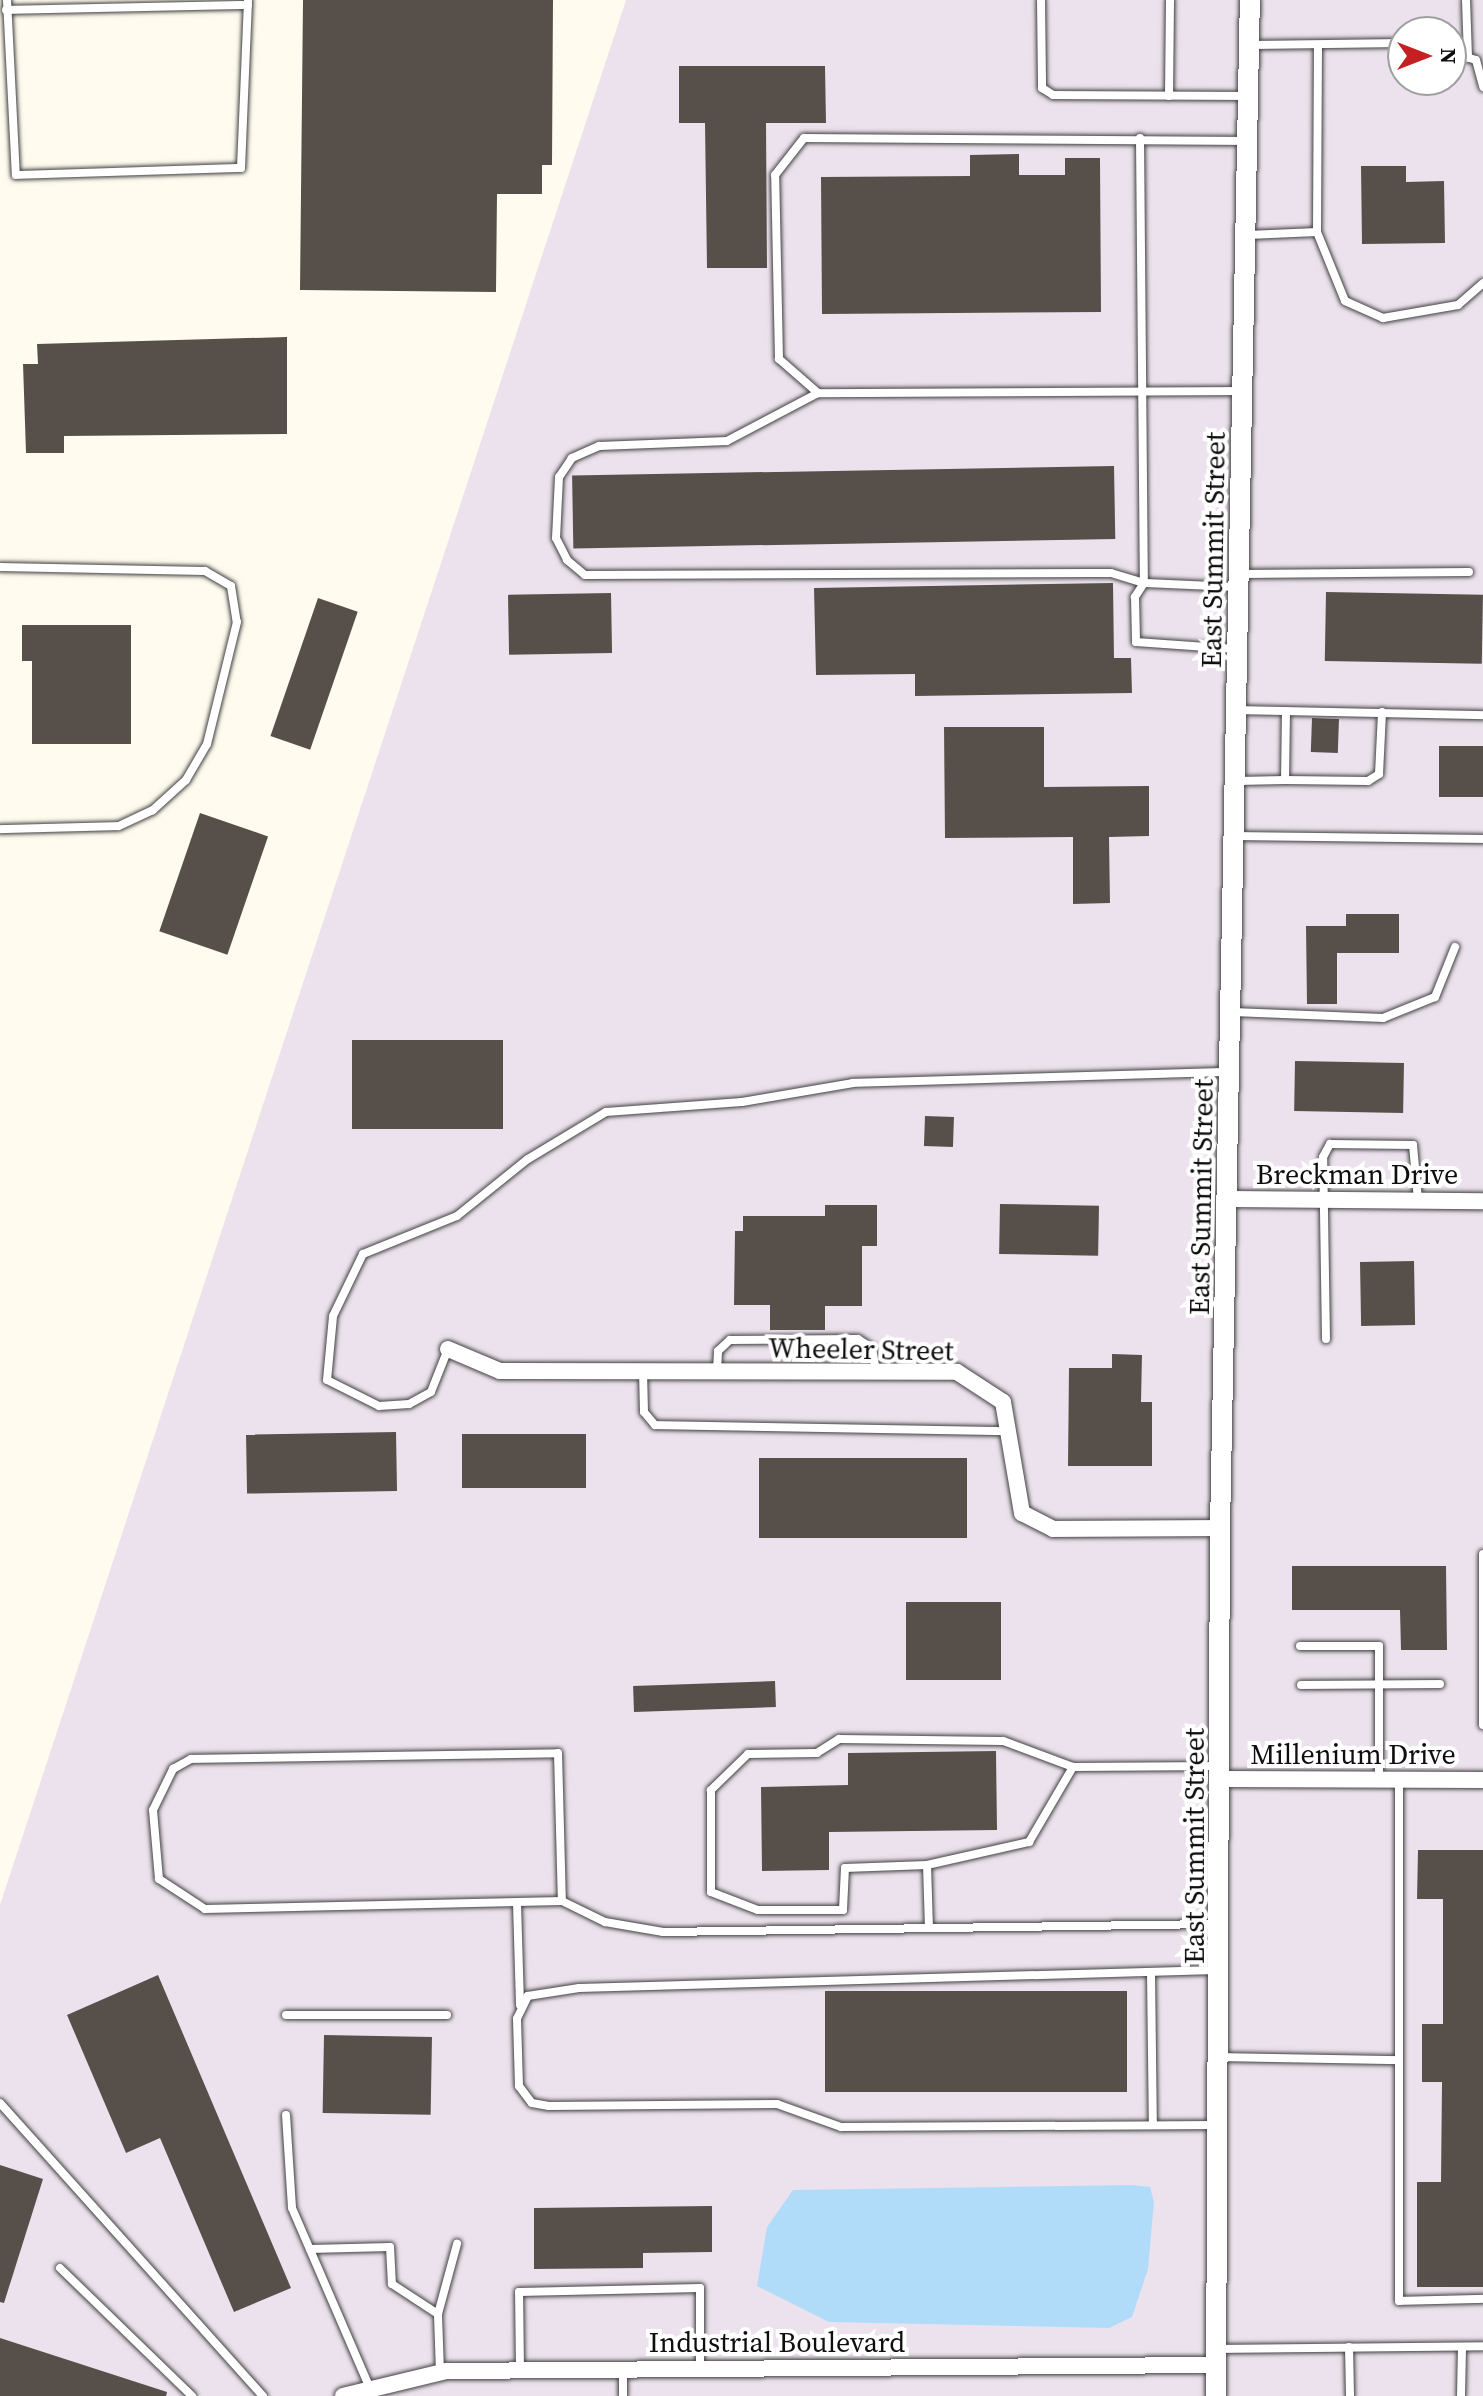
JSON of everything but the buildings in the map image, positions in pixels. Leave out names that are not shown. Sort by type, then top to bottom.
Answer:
[{"type":"street","name":"East Summit Street","points":[[1216,2396],[1224,1773],[1220,1528],[1230,1199],[1250,0]]},
{"type":"street","name":"Breckman Drive","points":[[1230,1199],[1483,1201]]},
{"type":"street","name":"Wheeler Street","points":[[448,1349],[500,1371],[957,1372],[1003,1402],[1005,1431],[1022,1513],[1053,1529],[1220,1528]]},
{"type":"street","name":"Millenium Drive","points":[[1224,1773],[1379,1780],[1483,1780]]},
{"type":"street","name":"Industrial Boulevard","points":[[343,2396],[369,2386],[440,2372],[1216,2357]]},
{"type":"lane","points":[[6,10],[248,2],[241,168],[16,175],[6,10],[7,0]]},
{"type":"lane","points":[[1041,0],[1042,88],[1053,95],[1248,96]]},
{"type":"lane","points":[[1169,96],[1170,0]]},
{"type":"lane","points":[[1466,0],[1468,58],[1483,87]]},
{"type":"lane","points":[[1249,45],[1318,47],[1387,44]]},
{"type":"lane","points":[[1318,47],[1317,232],[1345,301],[1383,318],[1458,305],[1483,283]]},
{"type":"lane","points":[[818,393],[779,359],[775,175],[804,138],[1247,141]]},
{"type":"lane","points":[[1140,138],[1144,583],[1135,597],[1136,642],[1240,649]]},
{"type":"lane","points":[[1248,235],[1317,232]]},
{"type":"lane","points":[[1243,391],[818,393],[727,441],[599,446],[572,458],[559,477],[556,538],[567,560],[585,575],[1111,573],[1144,583],[1469,572]]},
{"type":"lane","points":[[0,567],[205,571],[231,586],[237,622],[207,744],[186,780],[153,810],[118,826],[0,829]]},
{"type":"lane","points":[[1238,710],[1483,715]]},
{"type":"lane","points":[[1285,780],[1286,711]]},
{"type":"lane","points":[[1237,781],[1368,781],[1379,774],[1382,712]]},
{"type":"lane","points":[[1236,836],[1483,839]]},
{"type":"lane","points":[[1233,1012],[1383,1018],[1435,997],[1455,947]]},
{"type":"lane","points":[[448,1349],[431,1392],[409,1404],[379,1406],[327,1380],[333,1316],[363,1254],[457,1216],[528,1159],[606,1112],[742,1102],[853,1083],[1232,1072]]},
{"type":"lane","points":[[1326,1339],[1323,1157],[1330,1144],[1400,1140],[1420,1157],[1418,1201]]},
{"type":"lane","points":[[717,1372],[718,1351],[730,1340],[858,1339],[872,1348],[876,1372]]},
{"type":"lane","points":[[643,1371],[644,1412],[655,1425],[1005,1431]]},
{"type":"lane","points":[[1483,1554],[1483,1725]]},
{"type":"lane","points":[[1300,1646],[1379,1646],[1379,1780]]},
{"type":"lane","points":[[1301,1685],[1440,1684]]},
{"type":"lane","points":[[843,1910],[758,1910],[711,1892],[711,1790],[748,1754],[817,1753],[839,1739],[1003,1741],[1073,1767],[1224,1773]]},
{"type":"lane","points":[[562,1901],[558,1753],[191,1759],[173,1769],[153,1810],[159,1879],[205,1909],[562,1901],[605,1922],[663,1932],[1222,1924]]},
{"type":"lane","points":[[844,1931],[845,1868],[927,1865],[1029,1842],[1073,1767]]},
{"type":"lane","points":[[1399,1780],[1399,2301],[1483,2299]]},
{"type":"lane","points":[[927,1865],[929,1928]]},
{"type":"lane","points":[[517,1903],[519,2086],[532,2103],[777,2104],[841,2127],[1219,2125]]},
{"type":"lane","points":[[520,2005],[538,1992],[579,1988],[805,1984],[984,1973],[1221,1970]]},
{"type":"lane","points":[[1151,1972],[1153,2125]]},
{"type":"lane","points":[[286,2015],[447,2015]]},
{"type":"lane","points":[[1220,2057],[1399,2060]]},
{"type":"lane","points":[[0,2103],[263,2396]]},
{"type":"lane","points":[[286,2115],[292,2208],[369,2386]]},
{"type":"lane","points":[[440,2372],[438,2314],[457,2244]]},
{"type":"lane","points":[[310,2249],[390,2247],[392,2284],[438,2314]]},
{"type":"lane","points":[[60,2268],[192,2396]]},
{"type":"lane","points":[[520,2371],[519,2292],[700,2288],[700,2369]]},
{"type":"lane","points":[[1216,2357],[1349,2347],[1483,2346]]},
{"type":"lane","points":[[1349,2347],[1350,2396]]},
{"type":"lane","points":[[1461,2396],[1462,2347]]},
{"type":"lane","points":[[623,2370],[623,2396]]},
{"type":"shaded area","points":[[626,0],[1483,0],[1483,2396],[0,2396],[0,1905]]},
{"type":"water","points":[[1150,2187],[1154,2202],[1148,2269],[1132,2317],[1109,2328],[829,2322],[757,2286],[767,2227],[793,2190]]}]
